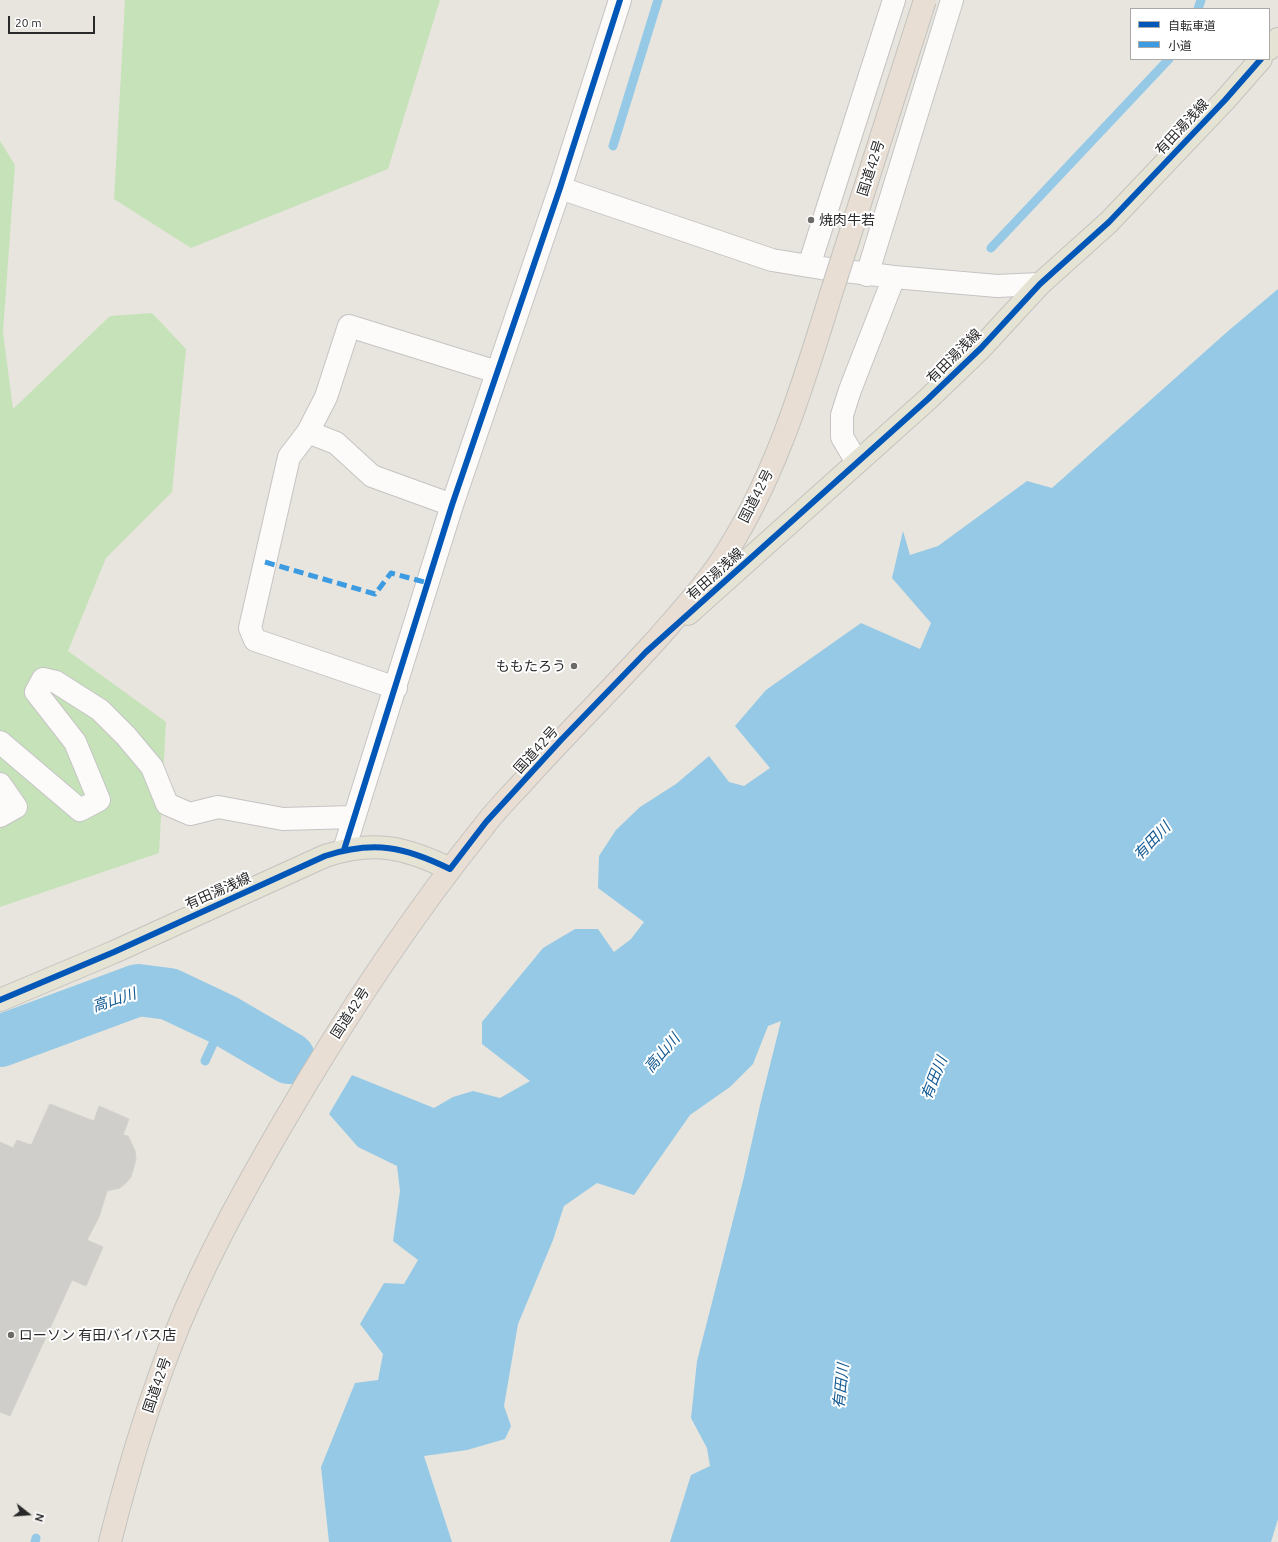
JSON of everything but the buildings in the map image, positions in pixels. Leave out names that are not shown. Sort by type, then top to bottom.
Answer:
[{"type":"highway","name":"国道42号","points":[[110,1542],[132,1461],[168,1352],[188,1305],[214,1249],[260,1163],[327,1049],[413,919],[486,822],[556,745],[646,652],[691,601],[732,542],[751,508],[778,453],[791,419],[925,0]]},
{"type":"main road","points":[[1270,49],[1278,39]]},
{"type":"main road","name":"有田湯浅線","points":[[646,652],[928,399],[981,348],[1040,284],[1109,222],[1220,105],[1260,60]]},
{"type":"main road","name":"有田湯浅線","points":[[0,1000],[121,949],[325,856],[344,850],[364,847],[395,849],[425,857],[450,869]]},
{"type":"street","points":[[344,850],[396,688],[452,505],[560,188],[620,0]]},
{"type":"street","points":[[809,266],[894,0]]},
{"type":"street","points":[[868,275],[952,0]]},
{"type":"street","points":[[560,188],[772,260],[868,275],[997,286],[1040,284]]},
{"type":"street","points":[[857,462],[842,436],[842,416],[850,390],[894,277]]},
{"type":"street","points":[[396,688],[255,640],[250,628],[288,457],[308,432],[326,396],[349,326],[497,372]]},
{"type":"street","points":[[308,432],[336,443],[372,476],[452,505]]},
{"type":"street","points":[[0,742],[80,810],[99,800],[75,742],[36,692],[43,679],[56,682],[100,710],[126,736],[152,767],[167,804],[190,814],[218,807],[283,819],[354,818]]},
{"type":"street","points":[[0,784],[16,807],[0,816]]},
{"type":"green space","points":[[125,0],[440,0],[388,169],[191,248],[114,199]]},
{"type":"green space","points":[[0,141],[15,165],[3,332],[13,409],[110,316],[152,313],[186,349],[172,492],[106,558],[68,651],[166,722],[159,853],[0,907]]},
{"type":"water","name":"有田川","points":[[1278,289],[1278,1519],[1271,1542],[670,1542],[691,1475],[710,1466],[707,1448],[691,1418],[697,1361],[743,1181],[781,1021],[768,1026],[753,1064],[730,1087],[690,1115],[634,1195],[597,1183],[564,1206],[553,1240],[518,1324],[504,1406],[511,1426],[505,1439],[467,1450],[424,1456],[452,1542],[329,1542],[321,1467],[355,1383],[378,1380],[383,1354],[360,1324],[384,1283],[404,1284],[418,1260],[393,1241],[400,1191],[397,1166],[358,1147],[329,1114],[352,1075],[434,1108],[453,1097],[473,1091],[500,1098],[530,1081],[482,1044],[482,1022],[543,948],[575,929],[598,929],[614,952],[631,939],[644,922],[598,888],[599,856],[616,830],[640,807],[676,784],[709,756],[729,782],[744,786],[770,768],[735,726],[766,690],[861,623],[920,649],[931,623],[892,578],[903,531],[910,555],[938,546],[1027,481],[1052,488],[1227,332]]},
{"type":"waterway","points":[[613,146],[658,0]]},
{"type":"waterway","points":[[1198,8],[1201,0]]},
{"type":"waterway","points":[[991,248],[1168,60]]},
{"type":"waterway","name":"高山川","points":[[0,1041],[138,990],[169,994],[224,1020],[289,1058]]},
{"type":"waterway","points":[[205,1061],[224,1020]]},
{"type":"waterway","points":[[35,1542],[36,1538]]},
{"type":"marked path","points":[[265,562],[375,594],[391,573],[428,583]]},
{"type":"cycle path","points":[[344,850],[452,505],[560,188],[620,0]]},
{"type":"cycle path","points":[[0,1000],[114,952],[325,856],[359,848],[389,848],[418,855],[450,869],[486,822],[561,740],[646,652],[928,399],[981,348],[1040,284],[1109,222],[1225,100],[1260,60]]},
{"type":"place","name":"焼肉牛若","points":[[811,220]]},
{"type":"place","name":"ももたろう","points":[[574,666]]},
{"type":"place","name":"ローソン 有田バイパス店","points":[[11,1335]]}]
